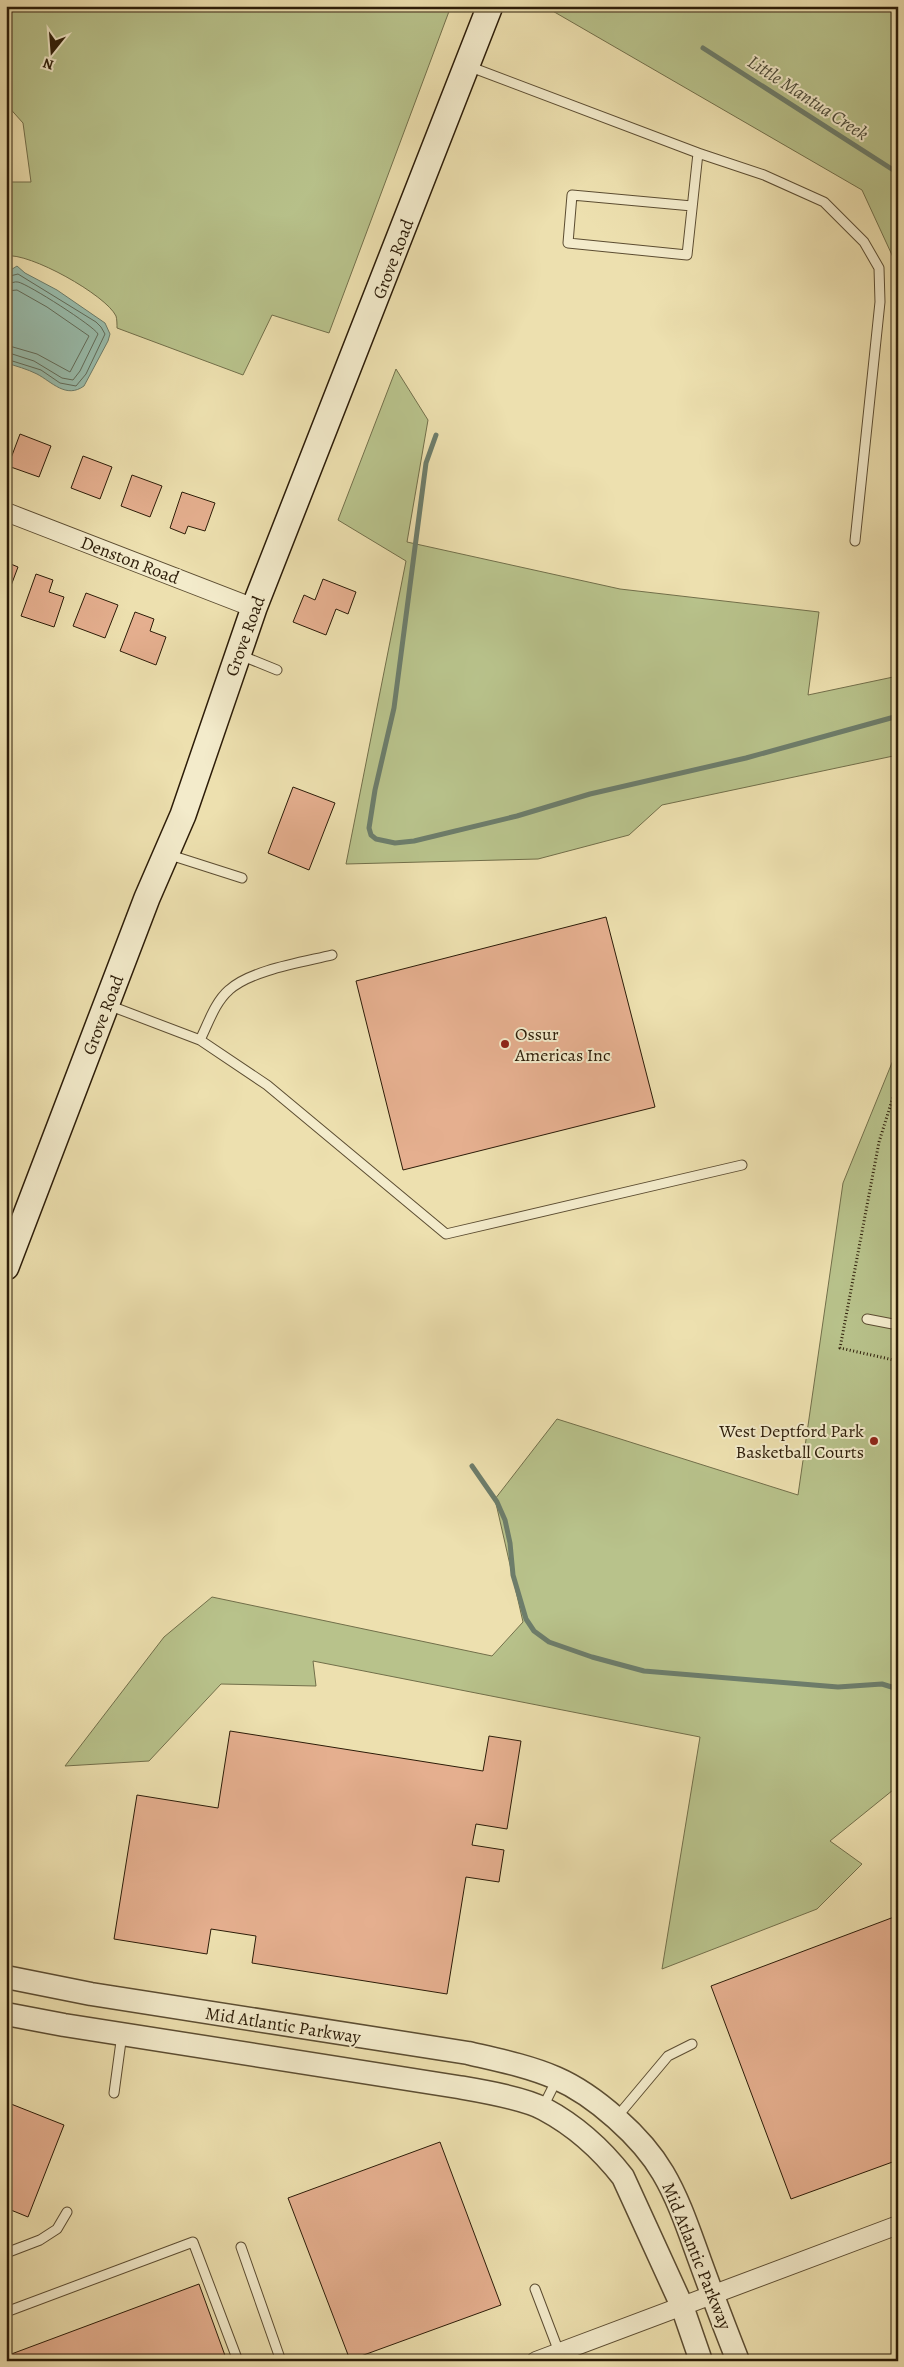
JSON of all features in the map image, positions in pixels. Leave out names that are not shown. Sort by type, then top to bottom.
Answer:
[{"type":"main road","name":"Grove Road","points":[[6,1267],[148,898],[184,815],[254,608],[490,6]]},
{"type":"street","name":"Denston Road","points":[[6,512],[254,608]]},
{"type":"street","name":"Mid Atlantic Parkway","points":[[6,1978],[130,2001],[468,2053],[512,2063],[557,2079],[584,2095],[616,2118],[641,2144],[663,2172],[680,2208],[738,2361]]},
{"type":"street","name":"Mid Atlantic Parkway","points":[[6,2014],[458,2087],[497,2095],[543,2108],[574,2128],[612,2162],[623,2177],[682,2306],[701,2361]]},
{"type":"street","points":[[536,2361],[898,2225]]},
{"type":"lane","points":[[468,66],[698,153],[764,175],[824,202],[864,242],[879,268],[880,302],[855,541]]},
{"type":"lane","points":[[692,206],[572,196],[568,243],[687,255],[698,153]]},
{"type":"lane","points":[[238,654],[277,670]]},
{"type":"lane","points":[[167,854],[242,878]]},
{"type":"lane","points":[[200,1040],[215,1009],[228,990],[247,977],[332,955]]},
{"type":"lane","points":[[107,1005],[200,1040],[271,1088],[446,1234],[742,1164]]},
{"type":"lane","points":[[867,1319],[898,1325]]},
{"type":"lane","points":[[114,2093],[122,2034]]},
{"type":"lane","points":[[616,2118],[668,2056],[692,2044]]},
{"type":"lane","points":[[543,2108],[557,2079]]},
{"type":"lane","points":[[6,2253],[40,2240],[57,2229],[67,2212]]},
{"type":"lane","points":[[6,2312],[193,2242],[238,2361]]},
{"type":"lane","points":[[241,2247],[281,2361]]},
{"type":"lane","points":[[535,2289],[559,2352]]},
{"type":"path","points":[[898,1082],[879,1142],[840,1348],[898,1361]]},
{"type":"green space","points":[[6,6],[451,6],[329,333],[272,315],[243,375],[117,328],[116,316],[109,307],[83,287],[31,261],[6,256],[6,182],[31,182],[23,123],[6,104]]},
{"type":"green space","points":[[544,6],[898,6],[898,268],[862,190]]},
{"type":"green space","points":[[396,369],[428,420],[407,542],[620,589],[819,612],[808,695],[898,676],[898,755],[662,805],[629,835],[538,859],[346,864],[406,561],[338,520]]},
{"type":"green space","points":[[898,1048],[898,1786],[830,1841],[862,1864],[817,1909],[662,1969],[700,1737],[313,1661],[316,1686],[221,1684],[149,1761],[65,1766],[164,1637],[212,1597],[492,1656],[523,1622],[495,1499],[557,1419],[798,1495],[843,1183]]},
{"type":"water","points":[[17,266],[25,273],[57,290],[105,323],[110,334],[108,341],[84,386],[77,390],[71,391],[59,388],[33,372],[6,363],[6,273]]},
{"type":"building","points":[[20,434],[51,446],[39,477],[8,466]]},
{"type":"building","points":[[83,456],[112,467],[100,499],[71,488]]},
{"type":"building","points":[[132,475],[162,486],[150,517],[121,506]]},
{"type":"building","points":[[182,492],[215,503],[205,531],[188,526],[185,534],[170,528]]},
{"type":"building","points":[[6,562],[18,567],[6,599]]},
{"type":"building","points":[[36,574],[53,580],[49,592],[64,597],[54,627],[21,616]]},
{"type":"building","points":[[323,579],[356,592],[348,614],[336,609],[326,635],[293,622],[304,595],[315,600]]},
{"type":"building","points":[[86,593],[118,605],[105,638],[73,626]]},
{"type":"building","points":[[135,612],[154,619],[150,631],[166,637],[156,665],[120,651]]},
{"type":"building","points":[[293,787],[335,803],[309,870],[268,853]]},
{"type":"building","name":"Ossur Americas Inc","points":[[606,917],[655,1107],[403,1170],[356,981]]},
{"type":"building","points":[[230,1731],[483,1771],[489,1736],[521,1741],[507,1829],[476,1824],[472,1845],[504,1850],[499,1882],[466,1877],[447,1994],[252,1963],[256,1936],[211,1929],[207,1954],[114,1939],[137,1795],[218,1808]]},
{"type":"building","points":[[894,1917],[898,1928],[898,2160],[791,2199],[711,1986]]},
{"type":"building","points":[[6,2102],[64,2125],[28,2217],[6,2208]]},
{"type":"building","points":[[440,2142],[501,2305],[350,2360],[288,2198]]},
{"type":"building","points":[[199,2284],[227,2361],[6,2361],[6,2356]]},
{"type":"waterway","name":"Little Mantua Creek","points":[[703,48],[898,173]]},
{"type":"waterway","points":[[436,435],[426,463],[394,708],[375,790],[369,828],[371,835],[376,839],[395,843],[414,841],[517,816],[590,794],[746,758],[898,716]]},
{"type":"waterway","points":[[472,1466],[497,1502],[505,1520],[510,1543],[513,1575],[526,1619],[534,1631],[549,1642],[592,1657],[644,1671],[838,1687],[882,1684],[898,1689]]},
{"type":"place","name":"Ossur Americas Inc","points":[[505,1044]]},
{"type":"place","name":"West Deptford Park Basketball Courts","points":[[874,1441]]}]
